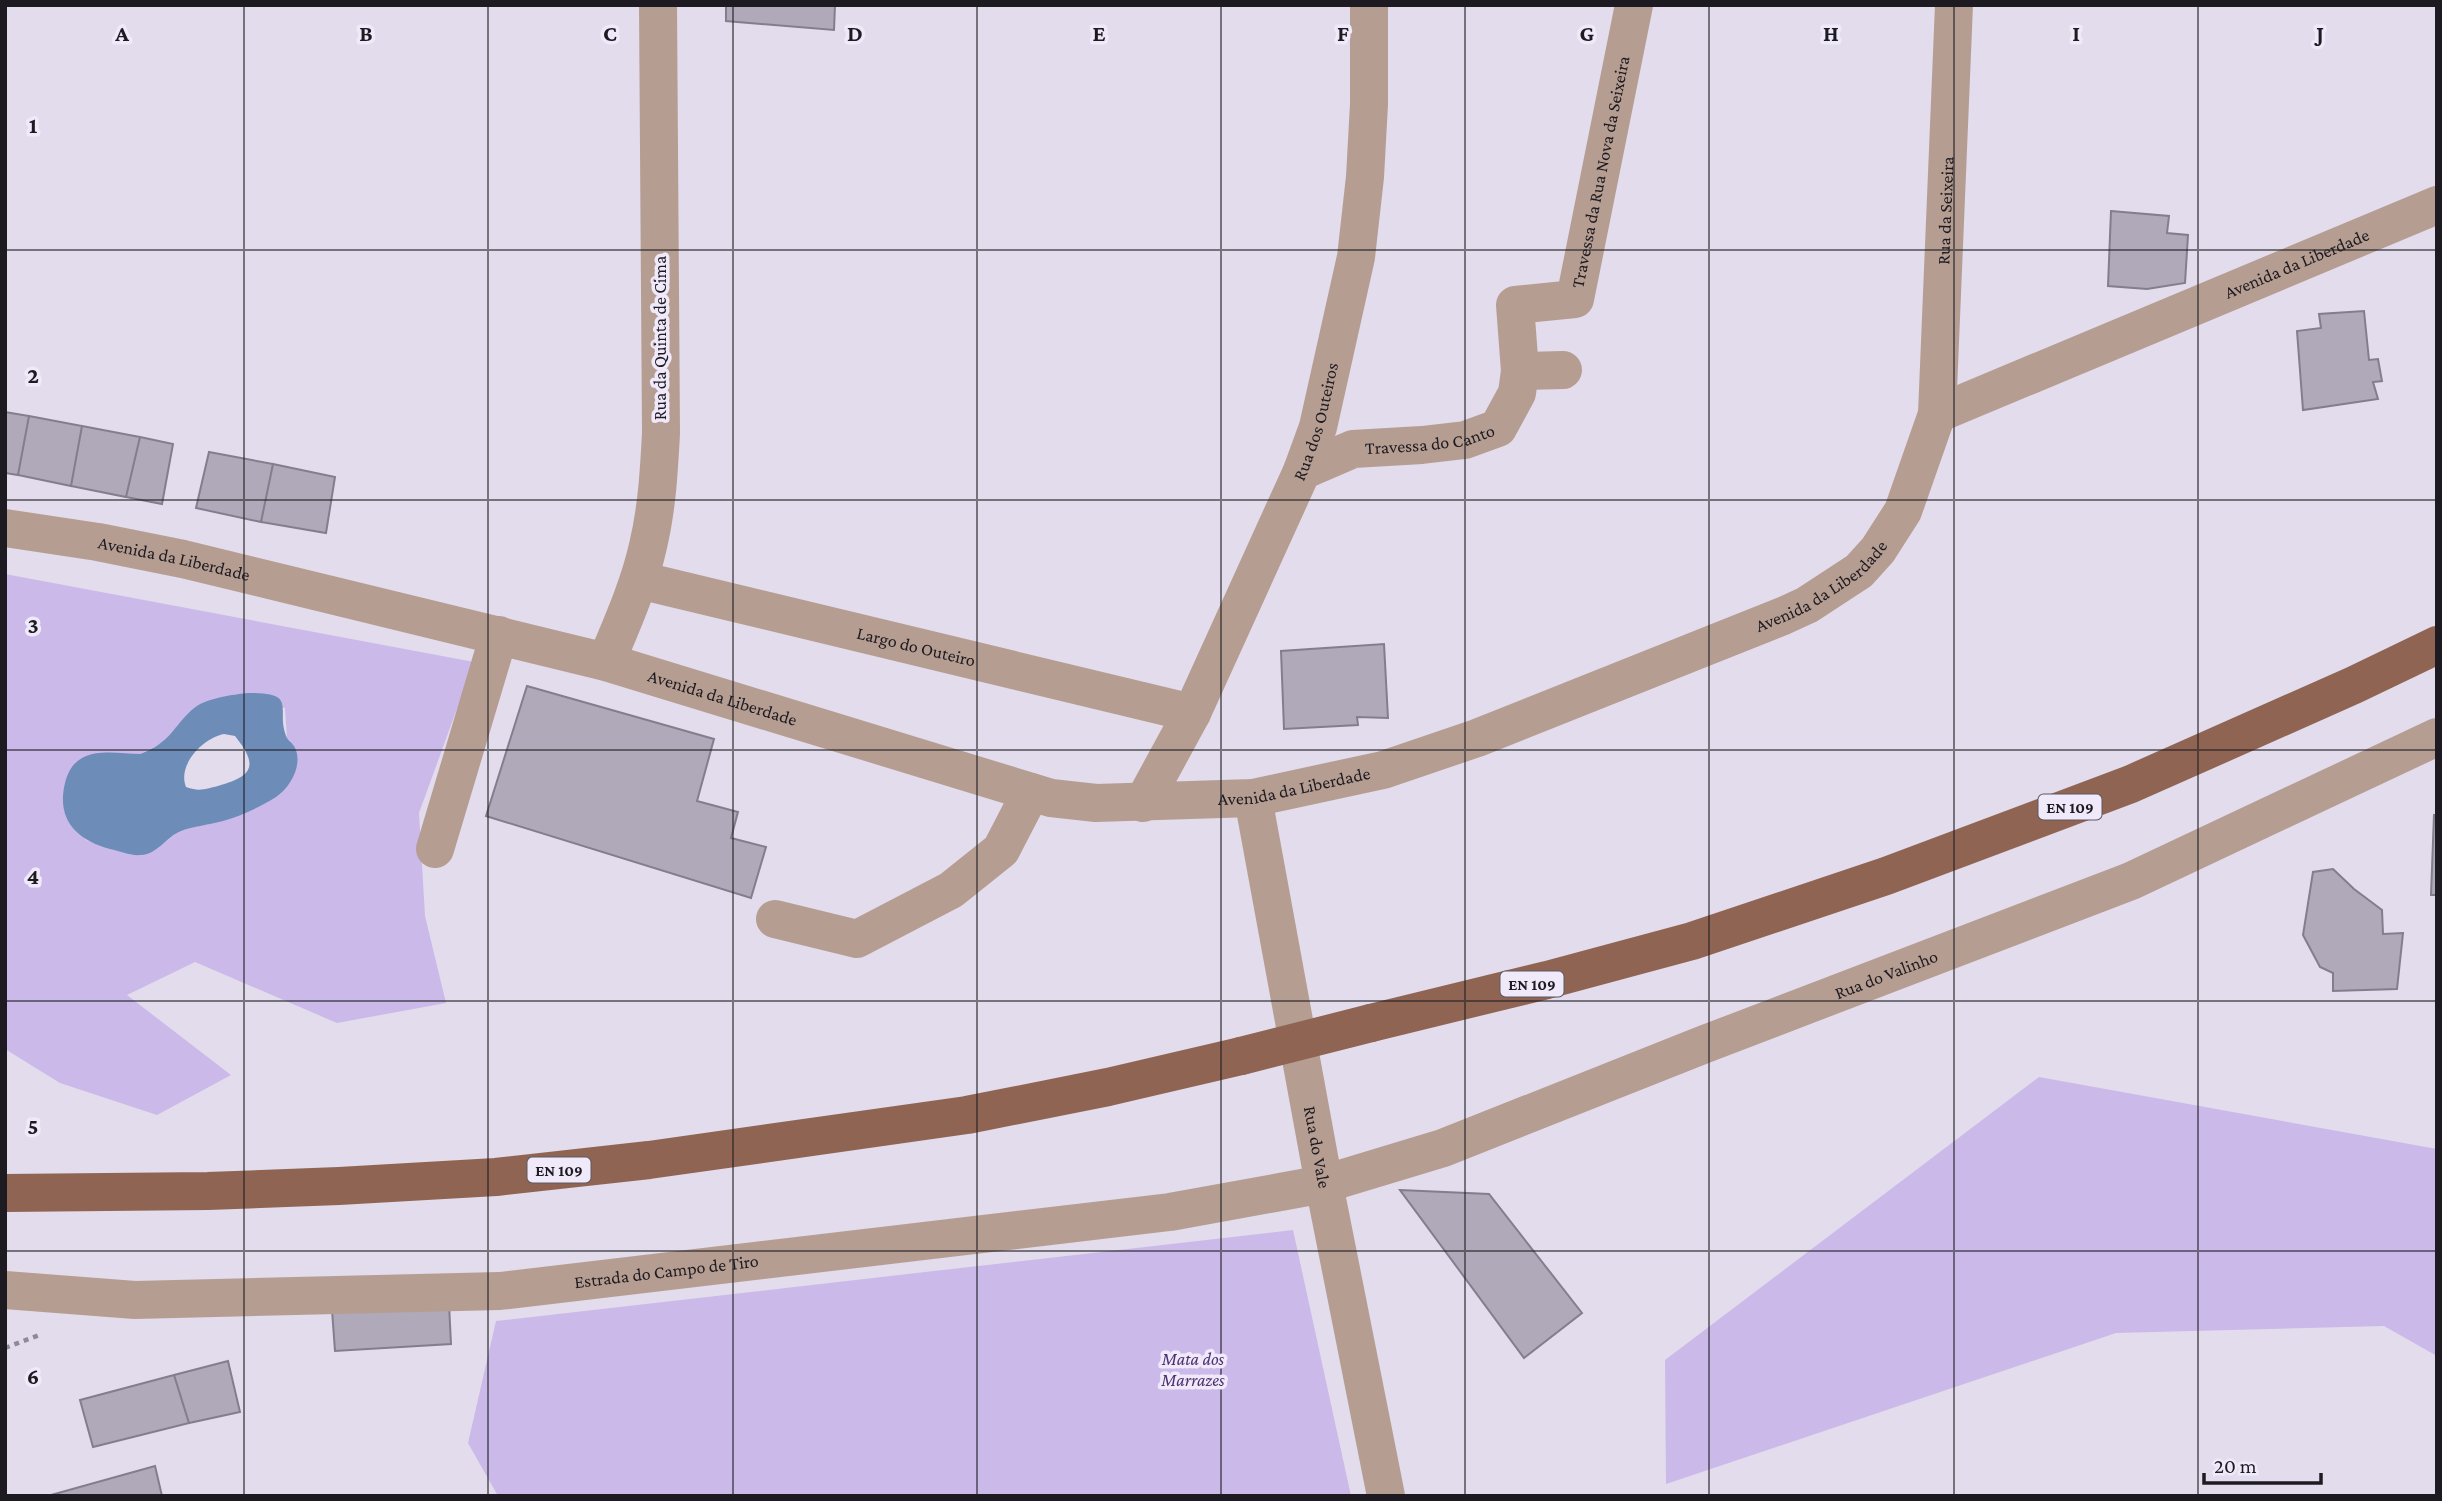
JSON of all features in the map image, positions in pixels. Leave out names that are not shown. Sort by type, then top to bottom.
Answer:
[{"type":"main road","name":"EN 109","points":[[5,1193],[208,1191],[496,1177],[649,1160],[967,1115],[1108,1087],[1547,980],[1692,941],[1886,876],[2131,784],[2437,645]]},
{"type":"street","name":"Rua da Quinta de Cima","points":[[606,662],[639,580],[649,544],[658,486],[658,5]]},
{"type":"street","name":"Rua dos Outeiros","points":[[1143,803],[1192,713],[1302,471],[1318,427],[1356,257],[1365,177],[1369,104],[1369,5]]},
{"type":"street","name":"Travessa da Rua Nova da Seixeira","points":[[1520,371],[1515,305],[1575,299],[1634,5]]},
{"type":"street","name":"Rua da Seixeira","points":[[1937,414],[1954,5]]},
{"type":"street","name":"Avenida da Liberdade","points":[[5,528],[98,542],[183,559],[606,662],[1051,798],[1096,803],[1143,803],[1254,798],[1383,770],[1465,742],[1807,605],[1859,571],[1890,534],[1903,511],[1937,414],[2437,205]]},
{"type":"street","points":[[1520,371],[1563,370]]},
{"type":"street","name":"Travessa do Canto","points":[[1302,471],[1353,449],[1465,440],[1498,428],[1517,393],[1520,371]]},
{"type":"street","name":"Largo do Outeiro","points":[[639,580],[1192,713]]},
{"type":"street","points":[[435,849],[499,635]]},
{"type":"street","name":"Rua do Valinho","points":[[1324,1184],[1443,1148],[1705,1044],[2131,881],[2437,737]]},
{"type":"street","points":[[775,919],[857,939],[951,890],[1002,849],[1031,792]]},
{"type":"street","name":"Rua do Vale","points":[[1254,798],[1324,1184],[1386,1496]]},
{"type":"street","name":"Estrada do Campo de Tiro","points":[[5,1290],[135,1300],[500,1291],[1170,1212],[1324,1184]]},
{"type":"green space","points":[[5,574],[474,662],[419,813],[425,916],[446,1003],[337,1023],[195,962],[127,995],[231,1075],[157,1115],[60,1083],[5,1049]],"holes":[[[236,694],[285,708],[287,738],[294,746],[280,794],[232,818],[179,831],[154,851],[131,855],[86,840],[65,812],[64,788],[127,754],[140,754],[166,741],[195,707]]]},
{"type":"green space","points":[[2039,1077],[2437,1149],[2437,1356],[2384,1326],[2116,1333],[1666,1484],[1665,1360]]},
{"type":"green space","name":"Mata dos Marrazes","points":[[1293,1230],[1351,1496],[498,1496],[468,1443],[496,1321]]},
{"type":"water","points":[[247,693],[264,693],[280,699],[287,738],[297,753],[297,767],[291,781],[276,797],[237,817],[181,831],[152,852],[141,855],[98,845],[72,827],[64,808],[63,796],[68,775],[79,760],[103,753],[140,754],[159,744],[199,705]],"holes":[[[224,734],[235,736],[243,746],[249,762],[245,774],[206,789],[186,787],[185,770],[200,747]]]},
{"type":"building","points":[[726,5],[835,5],[834,30],[726,21]]},
{"type":"building","points":[[2111,211],[2169,216],[2167,233],[2188,235],[2185,283],[2147,289],[2108,286]]},
{"type":"building","points":[[2364,311],[2369,360],[2378,359],[2382,381],[2373,382],[2378,399],[2303,410],[2297,331],[2321,328],[2319,314]]},
{"type":"building","points":[[5,412],[29,416],[18,475],[5,473]]},
{"type":"building","points":[[29,416],[82,426],[71,486],[18,475]]},
{"type":"building","points":[[82,426],[140,437],[126,497],[71,486]]},
{"type":"building","points":[[140,437],[173,444],[162,504],[126,497]]},
{"type":"building","points":[[209,452],[273,464],[261,522],[196,508]]},
{"type":"building","points":[[273,464],[335,477],[326,533],[261,522]]},
{"type":"building","points":[[1384,644],[1388,718],[1357,717],[1358,725],[1284,729],[1281,651]]},
{"type":"building","points":[[527,686],[714,739],[697,801],[738,812],[731,838],[766,847],[751,898],[486,816]]},
{"type":"building","points":[[2434,815],[2437,815],[2437,895],[2431,895]]},
{"type":"building","points":[[2333,869],[2382,910],[2383,934],[2403,933],[2397,989],[2333,991],[2333,973],[2320,967],[2303,935],[2313,872]]},
{"type":"building","points":[[1400,1190],[1489,1194],[1582,1313],[1524,1358]]},
{"type":"building","points":[[449,1304],[451,1344],[335,1351],[332,1310]]},
{"type":"building","points":[[228,1361],[240,1412],[189,1423],[174,1375]]},
{"type":"building","points":[[174,1375],[189,1423],[93,1447],[80,1400]]},
{"type":"building","points":[[155,1466],[162,1496],[51,1495]]}]
